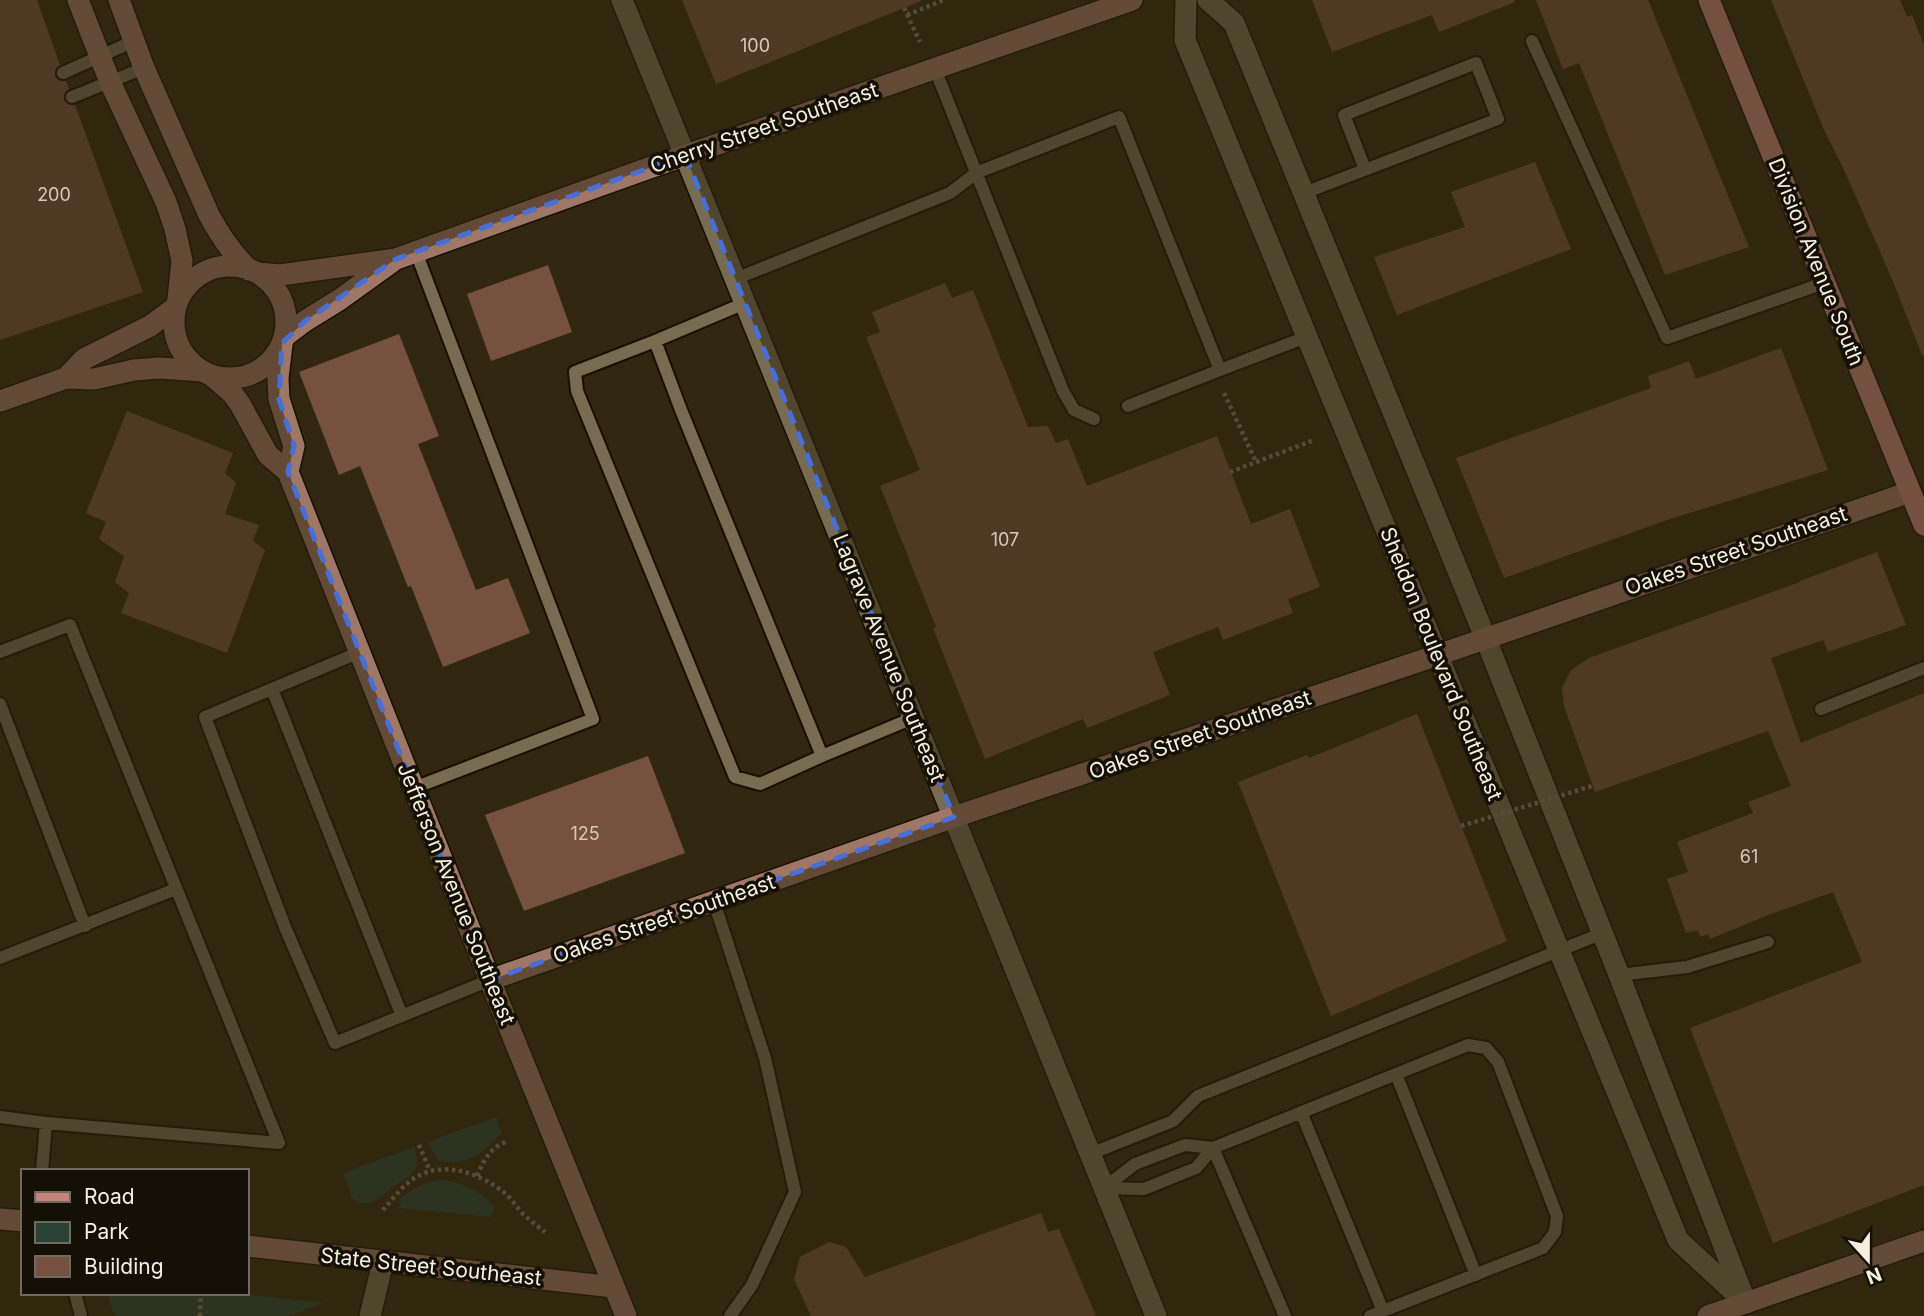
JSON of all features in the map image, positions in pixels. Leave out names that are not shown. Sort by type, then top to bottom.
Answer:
[{"type":"main road","name":"Division Avenue South","points":[[1709,0],[1924,524]]},
{"type":"street","points":[[78,0],[110,82],[166,202],[175,229],[182,261],[174,330],[177,342],[189,361],[207,373]]},
{"type":"street","points":[[0,401],[66,378],[94,379],[134,370],[159,368],[207,373],[229,379],[243,377],[256,372],[271,361],[283,340],[286,318],[283,304],[268,281],[253,272],[220,236],[144,68],[118,0]]},
{"type":"street","name":"Lagrave Avenue Southeast","points":[[622,0],[1156,1316]]},
{"type":"street","name":"Cherry Street Southeast","points":[[253,272],[280,275],[406,256],[1132,0]]},
{"type":"street","name":"Sheldon Boulevard Southeast","points":[[1186,0],[1185,40],[1678,1240],[1749,1309]]},
{"type":"street","points":[[1208,0],[1234,23],[1485,637],[1749,1309]]},
{"type":"street","name":"Cherry Street Southeast","points":[[283,340],[305,321],[406,256]]},
{"type":"street","points":[[66,378],[84,359],[150,326],[177,304],[190,284],[204,273],[228,266],[253,272]]},
{"type":"street","name":"Jefferson Avenue Southeast","points":[[283,340],[278,378],[279,400],[294,446],[288,472]]},
{"type":"street","name":"Jefferson Avenue Southeast","points":[[207,373],[232,393],[268,455],[288,472],[626,1316]]},
{"type":"street","name":"Oakes Street Southeast","points":[[490,980],[954,817],[1438,655],[1910,492]]},
{"type":"street","points":[[0,1219],[21,1221]]},
{"type":"street","points":[[1708,1316],[1749,1309],[1924,1241]]},
{"type":"street","name":"State Street Southeast","points":[[248,1246],[614,1287]]},
{"type":"street","points":[[370,1316],[383,1262]]},
{"type":"lane","points":[[63,73],[134,41]]},
{"type":"lane","points":[[1532,41],[1667,338],[1824,283]]},
{"type":"lane","points":[[1304,193],[1497,119],[1476,63],[1344,115],[1365,169]]},
{"type":"lane","points":[[72,97],[144,68]]},
{"type":"lane","points":[[935,69],[1063,390],[1074,410],[1094,419]]},
{"type":"lane","points":[[736,279],[950,193],[976,173],[1119,117],[1217,371]]},
{"type":"lane","points":[[406,256],[593,719],[414,788]]},
{"type":"lane","points":[[745,303],[575,372],[576,391],[735,777],[760,784],[914,719]]},
{"type":"lane","points":[[1128,406],[1306,337]]},
{"type":"lane","points":[[655,341],[822,756]]},
{"type":"lane","points":[[0,652],[70,625],[279,1143],[0,1117]]},
{"type":"lane","points":[[360,652],[205,717],[285,927],[335,1043],[490,980]]},
{"type":"lane","points":[[1821,709],[1924,668]]},
{"type":"lane","points":[[272,689],[402,1016]]},
{"type":"lane","points":[[0,704],[85,926]]},
{"type":"lane","points":[[0,958],[176,889]]},
{"type":"lane","points":[[714,902],[765,1058],[795,1192],[752,1285],[730,1316]]},
{"type":"lane","points":[[1090,1154],[1173,1121],[1198,1096],[1602,933]]},
{"type":"lane","points":[[1619,975],[1687,967],[1768,942]]},
{"type":"lane","points":[[1104,1188],[1135,1164],[1162,1154],[1185,1146],[1213,1148],[1468,1045],[1486,1048],[1498,1062],[1557,1216],[1555,1232],[1543,1248],[1370,1316]]},
{"type":"lane","points":[[1396,1074],[1476,1275]]},
{"type":"lane","points":[[1301,1112],[1383,1311]]},
{"type":"lane","points":[[42,1169],[46,1123]]},
{"type":"lane","points":[[1104,1188],[1144,1189],[1196,1168],[1213,1148]]},
{"type":"lane","points":[[1213,1148],[1285,1316]]},
{"type":"lane","points":[[76,1295],[81,1316]]},
{"type":"path","points":[[907,15],[944,0]]},
{"type":"path","points":[[904,8],[920,42]]},
{"type":"path","points":[[1217,371],[1256,462]]},
{"type":"path","points":[[1230,472],[1314,440]]},
{"type":"path","points":[[1461,826],[1592,786]]},
{"type":"path","points":[[477,1176],[489,1152],[508,1141]]},
{"type":"path","points":[[419,1145],[430,1171]]},
{"type":"path","points":[[383,1210],[413,1179],[433,1170],[458,1170],[477,1176],[508,1196],[545,1232]]},
{"type":"path","points":[[200,1316],[201,1295]]},
{"type":"highlighted area","points":[[685,155],[954,817],[490,980],[288,472],[294,446],[279,399],[282,343],[305,321],[396,259]]},
{"type":"green space","points":[[496,1117],[502,1134],[469,1159],[439,1161],[427,1142]]},
{"type":"green space","points":[[414,1147],[417,1161],[411,1175],[374,1202],[364,1204],[352,1198],[343,1173]]},
{"type":"green space","points":[[445,1180],[466,1186],[485,1197],[495,1208],[491,1217],[400,1208],[401,1198],[411,1191],[427,1183]]},
{"type":"green space","points":[[108,1295],[248,1295],[325,1303],[288,1316],[115,1316]]},
{"type":"building","points":[[0,0],[37,0],[60,65],[56,68],[55,76],[58,80],[66,81],[69,89],[65,92],[64,100],[67,104],[75,105],[143,292],[0,340]]},
{"type":"building","points":[[682,0],[921,0],[921,1],[716,84]]},
{"type":"building","points":[[1312,0],[1515,2],[1439,32],[1432,15],[1332,52]]},
{"type":"building","points":[[1536,0],[1648,0],[1749,247],[1665,275],[1579,63],[1563,69]]},
{"type":"building","points":[[1771,0],[1900,0],[1907,17],[1912,15],[1924,45],[1924,355],[1845,172],[1824,130]]},
{"type":"building","points":[[1535,162],[1571,249],[1397,315],[1374,257],[1465,227],[1451,192]]},
{"type":"building","points":[[548,265],[572,332],[491,361],[467,294]]},
{"type":"building","points":[[945,283],[952,298],[973,290],[1028,427],[1048,426],[1056,443],[1068,439],[1087,486],[1217,436],[1251,524],[1290,509],[1320,587],[1288,599],[1293,613],[1223,640],[1218,627],[1153,652],[1170,695],[1087,728],[1083,719],[985,759],[880,486],[920,470],[866,337],[880,332],[872,312]]},
{"type":"building","points":[[399,334],[439,436],[418,444],[476,590],[508,578],[530,633],[443,667],[360,466],[339,475],[299,372]]},
{"type":"building","points":[[1781,348],[1828,470],[1667,520],[1504,578],[1456,458],[1651,388],[1648,376],[1689,361],[1696,379]]},
{"type":"building","points":[[127,411],[233,453],[225,473],[236,483],[225,514],[259,525],[253,541],[265,550],[227,653],[121,613],[129,593],[115,582],[124,556],[99,539],[106,522],[86,513]]},
{"type":"building","points":[[1877,552],[1906,625],[1828,652],[1823,640],[1771,658],[1801,743],[1924,693],[1924,1185],[1773,1243],[1690,1028],[1862,962],[1833,892],[1710,939],[1708,934],[1700,937],[1698,930],[1686,933],[1667,879],[1688,872],[1677,842],[1753,813],[1748,802],[1791,786],[1768,731],[1595,792],[1564,706],[1562,688],[1571,670],[1589,658]]},
{"type":"building","points":[[1417,714],[1507,941],[1331,1016],[1238,782],[1307,755],[1309,758]]},
{"type":"building","points":[[648,756],[685,853],[524,911],[485,815]]},
{"type":"building","points":[[1041,1213],[1048,1232],[1059,1229],[1096,1316],[811,1316],[794,1279],[800,1257],[829,1242],[846,1247],[865,1277]]}]
